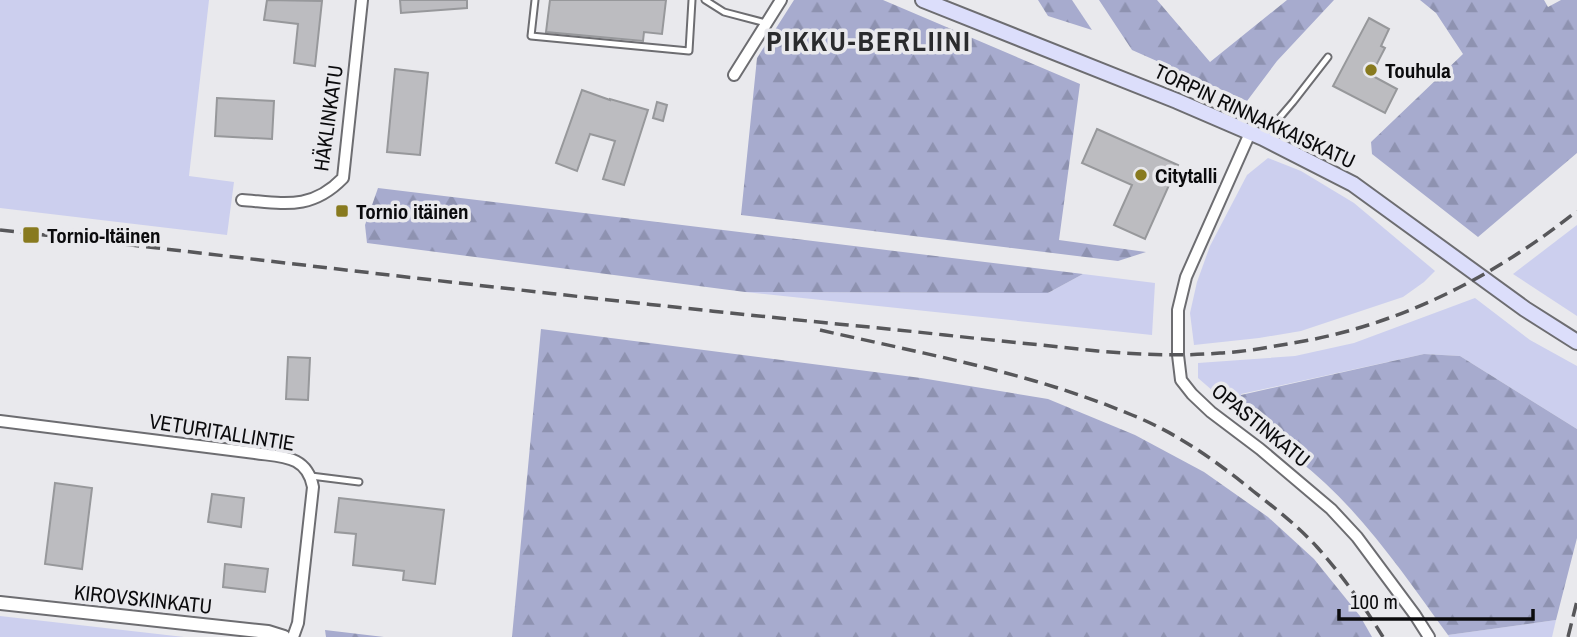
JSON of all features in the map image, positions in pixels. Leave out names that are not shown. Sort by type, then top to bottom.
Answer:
[{"type":"main road","name":"TORPIN RINNAKKAISKATU","points":[[923,0],[1177,101],[1353,184],[1525,309],[1577,342]]},
{"type":"street","name":"HÄKLINKATU","points":[[242,200],[295,204],[318,198],[332,190],[343,178],[362,0]]},
{"type":"street","points":[[734,75],[781,0]]},
{"type":"street","name":"OPASTINKATU","points":[[1256,136],[1186,277],[1178,310],[1181,380],[1211,412],[1331,509],[1357,537],[1429,637]]},
{"type":"street","name":"VETURITALLINTIE","points":[[0,421],[288,458],[304,465],[311,476],[313,487],[298,623],[286,636]]},
{"type":"street","name":"KIROVSKINKATU","points":[[0,603],[286,636]]},
{"type":"lane","points":[[535,0],[531,36],[689,51],[692,0]]},
{"type":"lane","points":[[705,0],[724,12],[766,23]]},
{"type":"lane","points":[[1256,136],[1293,102],[1328,57]]},
{"type":"lane","points":[[311,476],[359,482]]},
{"type":"shaded area","points":[[0,0],[209,0],[189,176],[234,182],[227,235],[0,208]]},
{"type":"shaded area","points":[[1268,158],[1301,171],[1354,203],[1435,271],[1403,297],[1301,331],[1194,345],[1190,313],[1197,282],[1210,246],[1247,175]]},
{"type":"shaded area","points":[[1577,225],[1577,316],[1513,274]]},
{"type":"shaded area","points":[[1083,274],[1155,283],[1152,335],[745,292],[1048,293]]},
{"type":"shaded area","points":[[1475,298],[1530,340],[1577,366],[1577,429],[1460,356],[1424,354],[1241,394],[1243,417],[1198,378],[1198,363],[1295,356],[1354,343]]},
{"type":"shaded area","points":[[0,616],[184,637],[0,637]]},
{"type":"shaded area","points":[[1556,620],[1552,637],[1448,635]]},
{"type":"green space","points":[[794,0],[883,0],[1080,84],[1059,240],[1146,252],[1118,261],[741,215],[757,58]]},
{"type":"green space","points":[[1038,0],[1072,0],[1092,30],[1048,16]]},
{"type":"green space","points":[[1099,0],[1157,0],[1210,62],[1287,0],[1334,0],[1277,61],[1247,101],[1132,50]]},
{"type":"green space","points":[[1420,0],[1544,0],[1548,7],[1561,0],[1577,0],[1577,153],[1478,237],[1372,154],[1371,142],[1463,54],[1436,13]]},
{"type":"green space","points":[[378,188],[1083,274],[1048,293],[745,292],[367,243],[365,225]]},
{"type":"green space","points":[[541,329],[921,378],[1048,399],[1135,435],[1204,472],[1268,517],[1314,559],[1360,616],[1372,637],[512,637]]},
{"type":"green space","points":[[1424,354],[1460,356],[1577,429],[1577,538],[1556,620],[1448,635],[1360,519],[1319,478],[1251,427],[1243,416],[1241,395]]},
{"type":"green space","points":[[325,630],[384,637],[326,637]]},
{"type":"building","points":[[267,0],[322,1],[315,66],[294,63],[298,24],[264,20]]},
{"type":"building","points":[[400,0],[467,0],[467,8],[401,13]]},
{"type":"building","points":[[550,0],[666,0],[662,34],[644,32],[643,41],[546,32]]},
{"type":"building","points":[[1369,18],[1389,29],[1381,46],[1385,48],[1371,75],[1397,89],[1385,113],[1333,86]]},
{"type":"building","points":[[395,69],[428,73],[420,155],[387,152]]},
{"type":"building","points":[[582,90],[648,110],[624,185],[603,179],[615,141],[590,134],[577,171],[556,163]]},
{"type":"building","points":[[217,98],[274,101],[272,139],[215,136]]},
{"type":"building","points":[[657,102],[667,105],[663,121],[653,118]]},
{"type":"building","name":"Citytalli","points":[[1097,129],[1178,165],[1145,239],[1114,225],[1132,185],[1082,163]]},
{"type":"building","points":[[288,357],[310,358],[308,400],[286,399]]},
{"type":"building","points":[[55,483],[92,488],[82,569],[45,564]]},
{"type":"building","points":[[212,494],[244,498],[241,527],[208,522]]},
{"type":"building","points":[[339,498],[444,510],[435,584],[403,580],[404,571],[353,565],[356,534],[335,532]]},
{"type":"building","points":[[225,564],[268,569],[265,592],[223,587]]},
{"type":"railway","points":[[0,230],[742,314],[1086,350],[1176,355],[1229,352],[1293,343],[1332,335],[1407,311],[1478,277],[1512,257],[1577,211]]},
{"type":"railway","points":[[820,330],[938,356],[1056,387],[1165,430],[1225,469],[1302,532],[1344,580],[1383,637]]},
{"type":"railway","points":[[1568,637],[1577,601]]},
{"type":"place","name":"Touhula","points":[[1371,70]]},
{"type":"place","name":"Citytalli","points":[[1141,175]]},
{"type":"place","name":"Tornio itäinen","points":[[342,211]]},
{"type":"place","name":"Tornio-Itäinen","points":[[31,235]]},
{"type":"district","name":"PIKKU-BERLIINI","points":[[869,41]]}]
